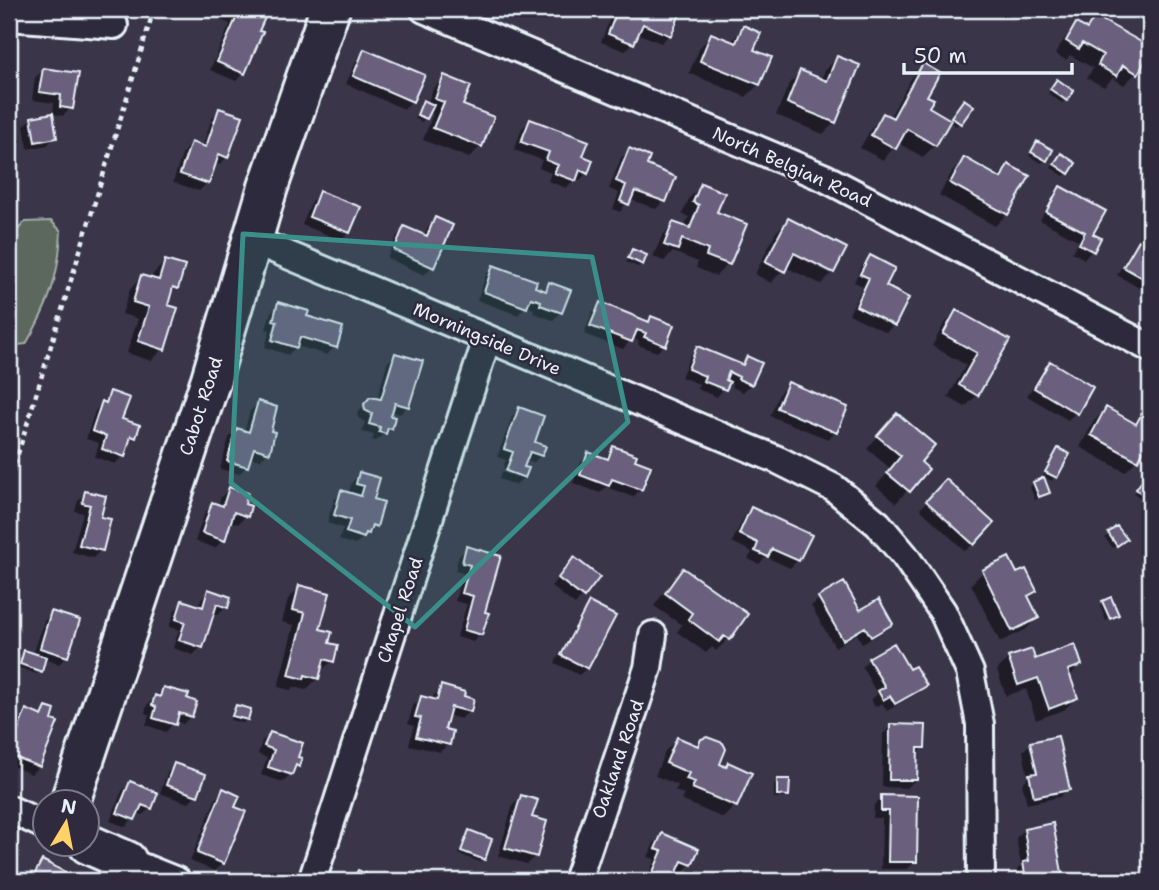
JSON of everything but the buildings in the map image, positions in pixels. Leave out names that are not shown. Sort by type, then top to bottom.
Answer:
[{"type":"street","name":"Cabot Road","points":[[75,788],[211,379],[272,175],[330,9]]},
{"type":"street","name":"North Belgian Road","points":[[424,9],[825,178],[1150,348]]},
{"type":"street","points":[[9,17],[114,25]]},
{"type":"street","name":"Morningside Drive","points":[[253,240],[778,460],[834,488],[878,524],[905,556],[943,612],[970,673],[980,724],[981,881]]},
{"type":"street","name":"Chapel Road","points":[[312,881],[487,339]]},
{"type":"street","name":"Oakland Road","points":[[577,881],[648,668],[653,635]]},
{"type":"street","points":[[9,809],[32,820]]},
{"type":"street","points":[[102,855],[122,871],[177,881]]},
{"type":"path","points":[[9,483],[154,9]]},
{"type":"highlighted area","points":[[243,234],[592,257],[628,422],[415,627],[231,483]]},
{"type":"green space","points":[[51,221],[61,231],[58,263],[51,290],[26,344],[9,346],[9,239],[25,222]]}]
